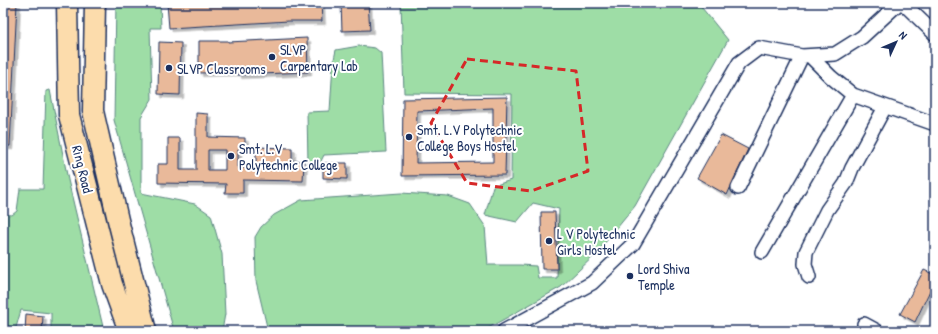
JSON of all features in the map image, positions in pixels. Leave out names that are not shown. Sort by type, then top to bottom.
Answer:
[{"type":"main road","name":"Ring Road","points":[[67,3],[69,115],[112,284],[136,328]]},
{"type":"main road","name":"Ring Road","points":[[95,3],[93,111],[118,220],[136,328]]},
{"type":"main road","points":[[69,62],[94,65]]},
{"type":"street","points":[[504,331],[592,283],[633,244],[739,63],[759,48],[806,56],[835,54],[862,37],[899,3]]},
{"type":"street","points":[[902,3],[935,34]]},
{"type":"street","points":[[806,56],[853,94],[935,124]]},
{"type":"street","points":[[738,188],[806,56]]},
{"type":"street","points":[[762,252],[853,94]]},
{"type":"street","points":[[809,277],[805,264],[806,252],[827,210],[846,183],[852,168],[886,107]]},
{"type":"street","points":[[864,324],[877,331]]},
{"type":"highlighted area","points":[[467,59],[576,71],[588,171],[531,191],[467,183],[431,123]]},
{"type":"green space","points":[[116,3],[160,3],[161,28],[150,28],[152,99],[141,117],[141,193],[195,204],[211,215],[222,254],[225,314],[222,331],[174,331],[114,120]]},
{"type":"green space","points":[[401,3],[698,3],[728,40],[635,206],[595,255],[561,287],[483,331],[268,331],[256,281],[255,237],[261,227],[274,215],[301,200],[401,193],[448,196],[470,204],[485,226],[488,265],[536,266],[538,278],[557,278],[559,209],[533,203],[517,222],[485,215],[493,186],[511,180],[512,94],[404,93]]},
{"type":"green space","points":[[359,46],[375,48],[381,53],[386,152],[324,155],[319,165],[308,163],[307,112],[330,111],[333,64],[336,50]]},
{"type":"green space","points":[[50,90],[68,180],[104,331],[51,331],[51,313],[21,310],[15,331],[3,331],[3,214],[12,215],[17,211],[20,189],[43,189],[46,91]]},
{"type":"building","points":[[3,3],[17,3],[10,146],[3,146]]},
{"type":"building","points":[[167,3],[321,3],[322,21],[289,21],[169,28]]},
{"type":"building","points":[[341,3],[368,3],[370,30],[342,31]]},
{"type":"building","name":"SLVP Carpentary Lab","points":[[307,38],[308,72],[238,75],[238,72],[199,73],[199,41],[228,42]]},
{"type":"building","name":"SLVP Classrooms","points":[[159,42],[181,43],[180,95],[158,94]]},
{"type":"building","name":"Smt. L.V Polytechnic College Boys Hostel","points":[[507,97],[505,175],[402,176],[403,99]],"holes":[[[493,108],[493,162],[416,163],[417,111]]]},
{"type":"building","name":"Smt. L.V Polytechnic College","points":[[196,113],[208,114],[208,137],[245,138],[245,149],[238,149],[238,168],[256,168],[256,147],[292,148],[292,161],[304,161],[303,181],[243,180],[243,193],[225,193],[226,184],[158,183],[158,164],[168,164],[168,138],[180,138],[180,170],[196,170]],"holes":[[[208,150],[225,150],[225,170],[208,170]]]},
{"type":"building","points":[[721,135],[748,149],[727,195],[697,178]]},
{"type":"building","points":[[323,163],[347,163],[347,179],[323,178]]},
{"type":"building","name":"L V Polytechnic Girls Hostel","points":[[541,212],[555,212],[557,269],[542,269]]},
{"type":"building","points":[[924,270],[935,275],[935,280],[915,322],[900,314]]},
{"type":"building","points":[[26,314],[43,316],[42,331],[25,331]]},
{"type":"place","name":"SLVP Carpentary Lab","points":[[272,57]]},
{"type":"place","name":"SLVP Classrooms","points":[[169,68]]},
{"type":"place","name":"Smt. L.V Polytechnic College Boys Hostel","points":[[409,137]]},
{"type":"place","name":"Smt. L.V Polytechnic College","points":[[231,156]]},
{"type":"place","name":"L V Polytechnic Girls Hostel","points":[[549,241]]},
{"type":"place","name":"Lord Shiva Temple","points":[[630,276]]}]
